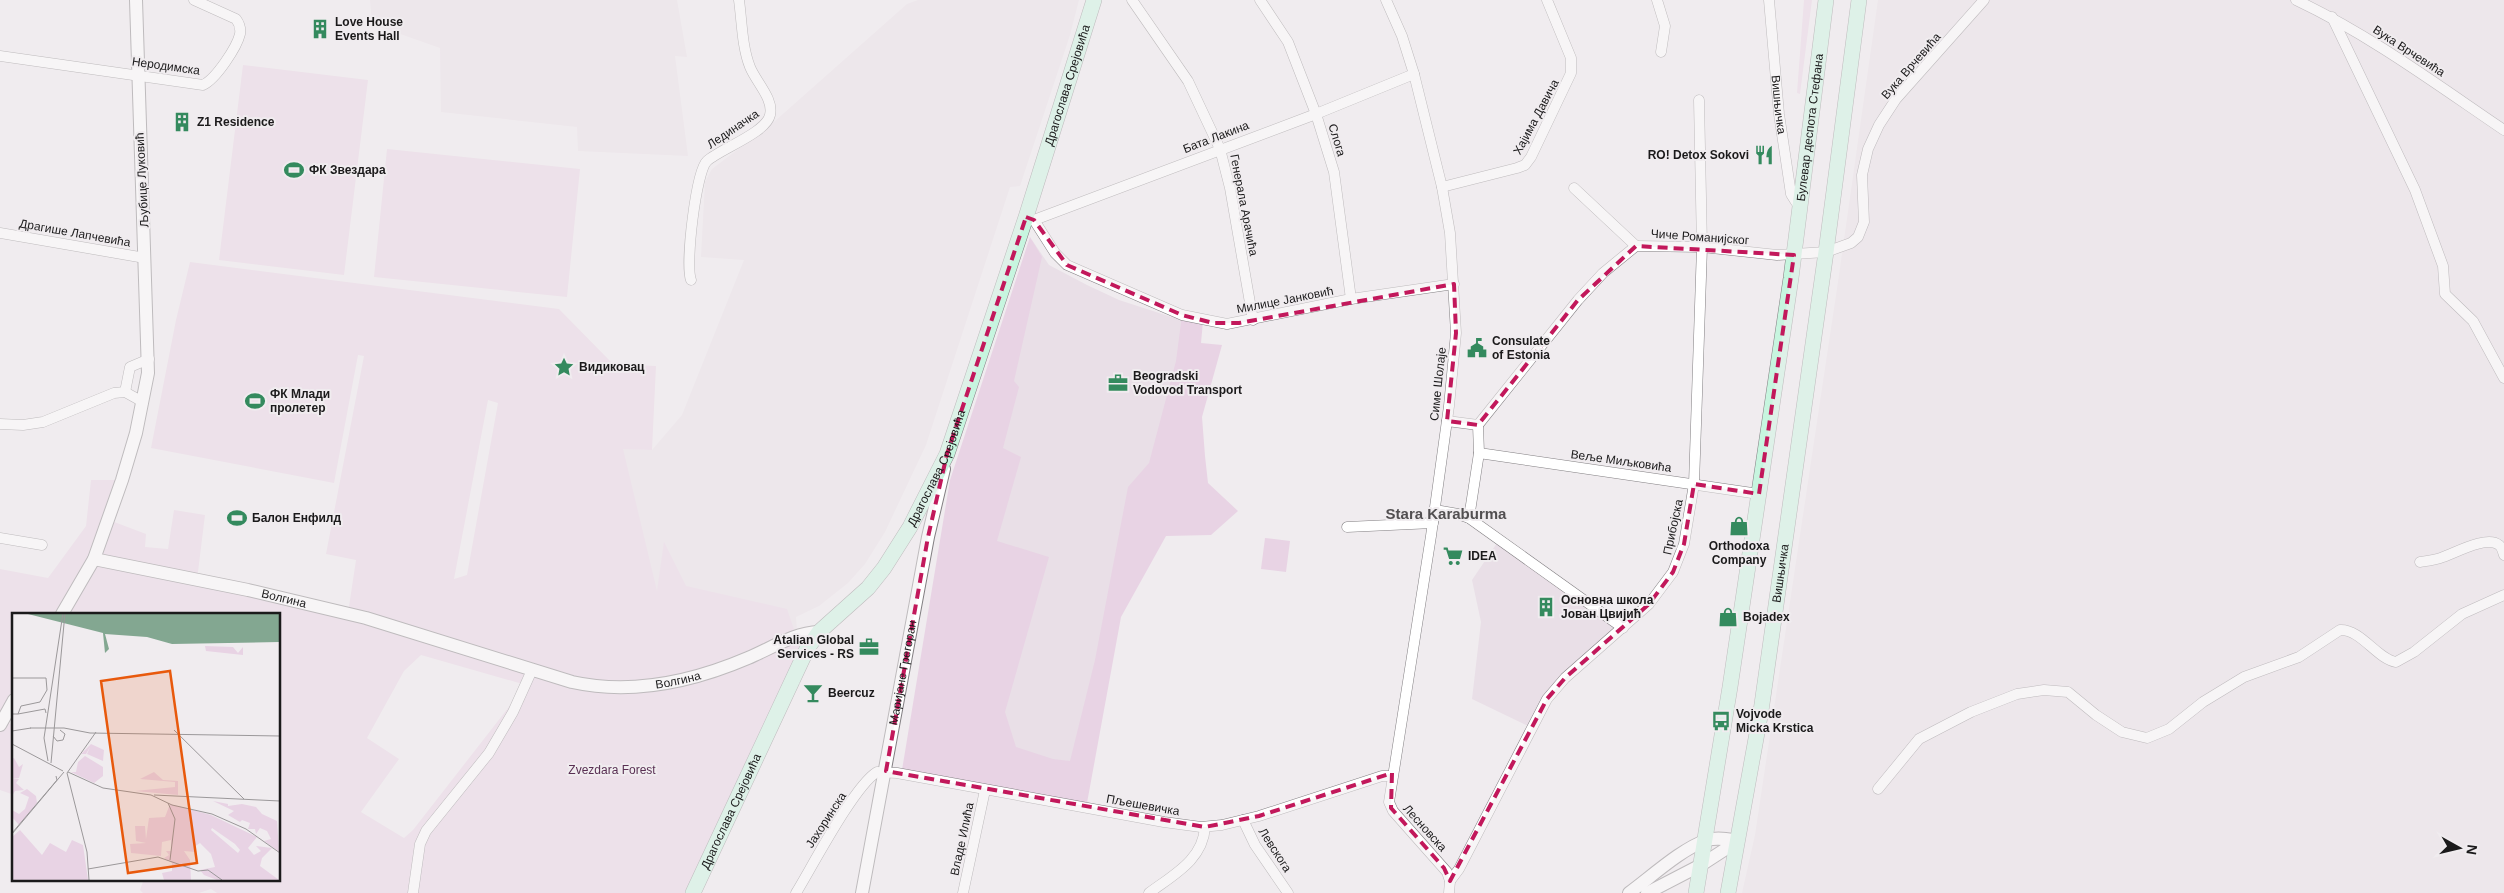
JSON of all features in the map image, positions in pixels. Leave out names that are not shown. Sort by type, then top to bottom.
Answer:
[{"type":"main road","name":"Драгослава Срејовића","points":[[692,893],[795,673],[819,632],[868,588],[884,568],[910,527],[947,454],[1030,219],[1094,0]]},
{"type":"main road","name":"Булевар деспота Стефана","points":[[1794,255],[1826,0]]},
{"type":"main road","points":[[1826,252],[1859,0]]},
{"type":"main road","name":"Вишњичка","points":[[1728,893],[1761,711],[1826,252]]},
{"type":"main road","points":[[1696,893],[1706,841],[1794,255]]},
{"type":"street","name":"Љубице Луковић","points":[[94,559],[122,480],[143,402],[149,359],[136,0]]},
{"type":"street","name":"Неродимска","points":[[0,56],[199,85],[208,82],[216,75],[238,37],[239,25],[234,18],[194,0]]},
{"type":"street","name":"Лединачка","points":[[691,280],[688,273],[689,254],[702,167],[713,156],[754,132],[769,120],[771,114],[770,103],[749,66],[739,0]]},
{"type":"street","name":"Генерала Арачића","points":[[1132,0],[1188,80],[1220,148],[1230,188],[1254,320]]},
{"type":"street","name":"Слога","points":[[1260,0],[1288,42],[1316,114],[1338,192],[1351,299]]},
{"type":"street","name":"Симе Шолаје","points":[[1386,0],[1402,36],[1414,74],[1442,188],[1450,233],[1456,333],[1435,510],[1405,712],[1392,776]]},
{"type":"street","name":"Хајима Давича","points":[[1442,188],[1517,168],[1525,164],[1532,155],[1571,73],[1571,58],[1547,0]]},
{"type":"street","points":[[1657,0],[1665,26],[1661,52]]},
{"type":"street","name":"Вишњичка","points":[[1769,0],[1779,114],[1791,194],[1796,202],[1801,203]]},
{"type":"street","name":"Вука Врчевића","points":[[1794,255],[1826,252],[1851,243],[1862,230],[1865,214],[1862,175],[1868,148],[1879,124],[1896,99],[1984,0]]},
{"type":"street","name":"Вука Врчевића","points":[[2296,0],[2332,17],[2504,130]]},
{"type":"street","points":[[2332,17],[2415,190],[2443,266],[2445,294],[2473,321],[2504,378]]},
{"type":"street","name":"Бата Лакина","points":[[1030,219],[1316,114],[1414,74]]},
{"type":"street","name":"Прибојска","points":[[1450,881],[1459,869],[1548,699],[1565,678],[1649,604],[1680,559],[1688,526],[1694,484],[1702,247],[1700,100]]},
{"type":"street","points":[[1574,188],[1636,246]]},
{"type":"street","name":"Милице Јанковић","points":[[1030,219],[1061,260],[1114,286],[1182,315],[1204,321],[1227,324],[1351,299],[1454,284]]},
{"type":"street","name":"Драгише Лапчевића","points":[[0,233],[145,258]]},
{"type":"street","name":"Чиче Романијског","points":[[1478,426],[1578,300],[1603,273],[1636,246],[1702,247],[1794,255]]},
{"type":"street","points":[[125,392],[130,367],[149,359]]},
{"type":"street","points":[[0,424],[23,425],[43,422],[104,395],[125,392],[143,402]]},
{"type":"street","points":[[1447,421],[1478,426],[1479,453],[1469,518]]},
{"type":"street","name":"Веље Миљковића","points":[[1479,453],[1759,494]]},
{"type":"street","name":"Маријане Грегоран","points":[[862,893],[886,772],[928,537],[947,454]]},
{"type":"street","points":[[1435,510],[1469,518],[1623,628]]},
{"type":"street","points":[[1346,527],[1433,523]]},
{"type":"street","points":[[0,538],[42,545]]},
{"type":"street","points":[[2420,562],[2441,558],[2460,548],[2476,544],[2496,543],[2501,547],[2504,556]]},
{"type":"street","points":[[63,613],[94,559]]},
{"type":"street","name":"Волгина","points":[[94,559],[248,590],[366,618],[532,670],[599,688],[624,688],[661,684],[715,671],[797,635],[819,632]]},
{"type":"street","points":[[1878,789],[1919,739],[1971,712],[2017,694],[2044,690],[2068,692],[2096,715],[2122,732],[2147,738],[2169,729],[2203,702],[2244,677],[2299,657],[2336,632],[2348,630],[2371,644],[2384,657],[2392,661],[2399,661],[2462,614],[2504,596]]},
{"type":"street","points":[[413,893],[420,844],[426,830],[489,753],[512,712],[532,670]]},
{"type":"street","points":[[0,725],[12,704]]},
{"type":"street","name":"Јахоринска","points":[[796,893],[865,782],[877,772],[886,772]]},
{"type":"street","name":"Пљешевичка","points":[[886,772],[1205,827],[1243,820],[1382,776],[1392,776]]},
{"type":"street","name":"Лесновска","points":[[1392,776],[1389,802],[1391,808],[1444,868],[1450,881]]},
{"type":"street","name":"Владе Илића","points":[[964,893],[985,790]]},
{"type":"street","name":"Левскога","points":[[1243,820],[1255,845],[1288,893]]},
{"type":"street","points":[[1149,893],[1192,860],[1202,843],[1205,827]]},
{"type":"street","points":[[1629,893],[1664,866],[1706,841],[1721,839],[1738,841]]},
{"type":"street","points":[[1647,893],[1701,866],[1738,841]]},
{"type":"street","points":[[1449,893],[1450,881]]},
{"type":"highlighted area","points":[[1026,217],[1034,220],[1067,265],[1182,315],[1213,323],[1239,323],[1454,284],[1456,333],[1447,421],[1478,425],[1578,300],[1636,246],[1794,255],[1759,494],[1694,484],[1684,544],[1673,572],[1649,604],[1565,678],[1547,699],[1450,881],[1444,868],[1391,808],[1392,773],[1259,816],[1205,827],[886,771],[928,537],[947,454]]},
{"type":"shaded area","points":[[370,0],[677,0],[687,57],[675,56],[688,156],[578,151],[577,127],[441,112],[440,48],[372,24]]},
{"type":"shaded area","points":[[918,0],[1079,0],[1070,35],[1020,186],[1010,187],[926,445],[885,532],[865,564],[848,583],[819,606],[796,617],[797,631],[570,592],[597,447],[652,450],[682,415],[744,260],[701,257],[705,182],[712,169],[775,121],[907,4]]},
{"type":"shaded area","points":[[1878,0],[2504,0],[2504,893],[1742,893],[1755,835],[1838,282]]},
{"type":"shaded area","points":[[1032,240],[1049,265],[1087,285],[1119,300],[1199,326],[1140,489],[1078,773],[916,725]]},
{"type":"shaded area","points":[[1497,543],[1616,627],[1552,686],[1537,707],[1528,726],[1472,699],[1481,622],[1472,580]]},
{"type":"green space","points":[[1804,0],[1812,0],[1800,94],[1797,93]]},
{"type":"green space","name":"ФК Звездара","points":[[243,65],[368,80],[344,275],[219,260]]},
{"type":"green space","points":[[387,149],[580,169],[567,297],[374,277]]},
{"type":"green space","points":[[1030,237],[1042,257],[1014,381],[1019,387],[1003,448],[1021,457],[997,541],[1049,557],[1005,712],[1016,747],[1053,759],[1070,761],[1095,660],[1128,487],[1149,463],[1176,361],[1182,315],[1203,321],[1201,343],[1222,345],[1202,417],[1205,456],[1208,483],[1238,511],[1211,535],[1166,536],[1121,617],[1087,803],[902,770],[950,480]]},
{"type":"green space","name":"Zvezdara Forest","points":[[190,262],[559,309],[613,364],[656,366],[652,450],[623,449],[657,591],[664,542],[686,586],[787,609],[802,653],[689,893],[217,893],[211,889],[199,893],[143,893],[140,890],[144,880],[280,880],[280,613],[12,613],[12,700],[0,718],[0,569],[48,578],[86,526],[91,480],[122,480],[109,520],[146,534],[145,547],[168,549],[174,510],[205,515],[197,580],[348,613],[356,560],[326,554],[364,356],[358,355],[334,483],[151,448],[176,320]],"holes":[[[488,400],[498,403],[467,575],[454,579]],[[421,655],[526,685],[413,830],[404,838],[361,812],[399,759],[367,738],[404,671]]]},
{"type":"green space","points":[[1265,538],[1290,541],[1286,572],[1261,569]]},
{"type":"green space","points":[[0,718],[12,725],[12,794],[0,790]]},
{"type":"place","name":"Love House Events Hall","points":[[320,29]]},
{"type":"place","name":"Z1 Residence","points":[[182,122]]},
{"type":"place","name":"RO! Detox Sokovi","points":[[1764,155]]},
{"type":"place","name":"ФК Звездара","points":[[294,170]]},
{"type":"place","name":"Consulate of Estonia","points":[[1477,348]]},
{"type":"place","name":"Видиковац","points":[[564,367]]},
{"type":"place","name":"Beogradski Vodovod Transport","points":[[1118,383]]},
{"type":"place","name":"ФК Млади пролетер","points":[[255,401]]},
{"type":"place","name":"Балон Енфилд","points":[[237,518]]},
{"type":"place","name":"Orthodoxa Company","points":[[1739,526]]},
{"type":"place","name":"IDEA","points":[[1453,556]]},
{"type":"place","name":"Основна школа Јован Цвијић","points":[[1546,607]]},
{"type":"place","name":"Bojadex","points":[[1728,617]]},
{"type":"place","name":"Atalian Global Services - RS","points":[[869,647]]},
{"type":"place","name":"Beercuz","points":[[813,693]]},
{"type":"place","name":"Vojvode Micka Krstica","points":[[1721,721]]},
{"type":"district","name":"Stara Karaburma","points":[[1446,514]]}]
